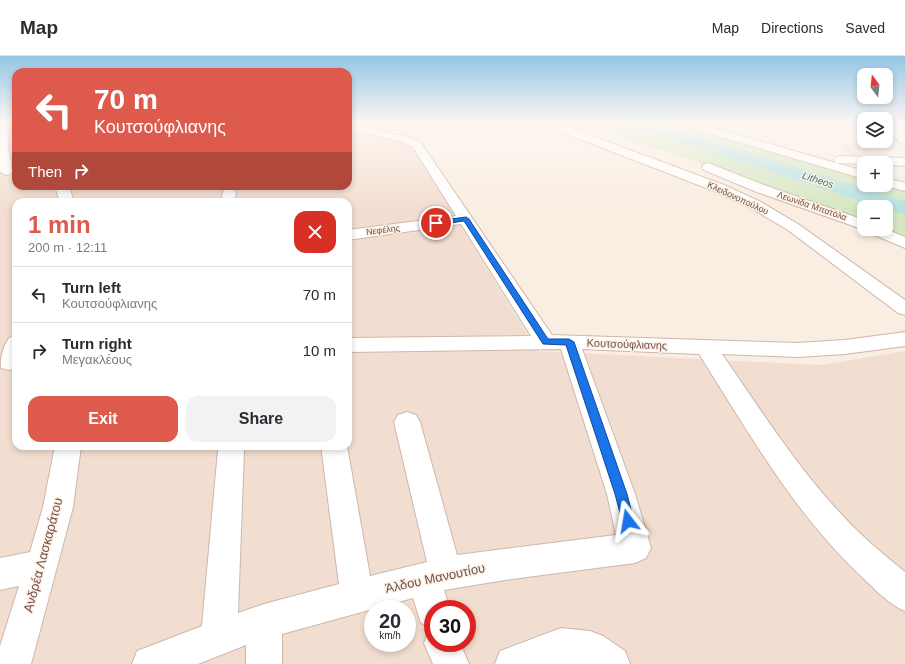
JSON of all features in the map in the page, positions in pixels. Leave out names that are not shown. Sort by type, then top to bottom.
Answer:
[{"type":"street","points":[[3,152],[7,170]]},
{"type":"street","points":[[421,152],[466,219],[558,342]]},
{"type":"street","name":"Κλειδονοπούλου","points":[[625,152],[719,188],[754,204],[793,227],[905,309]]},
{"type":"street","name":"Κλειδονοπούλου","points":[[645,152],[729,184],[778,208],[810,227],[905,293]]},
{"type":"street","points":[[786,152],[857,173]]},
{"type":"street","points":[[808,159],[905,162]]},
{"type":"street","name":"Λεωνίδα Μπατόλα","points":[[697,164],[759,188],[857,223]]},
{"type":"street","points":[[893,184],[905,187]]},
{"type":"street","name":"Νεφέλης","points":[[352,234],[466,219]]},
{"type":"street","points":[[889,236],[905,243]]},
{"type":"street","name":"Κουτσούφλιανης","points":[[352,345],[558,342],[822,349],[905,339]]},
{"type":"street","name":"Άλδου Μανουτίου","points":[[150,664],[264,621],[435,576],[635,548],[621,494],[558,342]]},
{"type":"street","points":[[706,347],[788,470],[833,527],[905,594]]},
{"type":"street","points":[[408,422],[435,576],[434,600]]},
{"type":"street","name":"Ανδρέα Λασκαράτου","points":[[13,664],[40,565],[58,507],[67,450]]},
{"type":"street","points":[[219,638],[232,450]]},
{"type":"street","points":[[335,450],[357,596]]},
{"type":"street","points":[[0,574],[40,565]]},
{"type":"street","points":[[264,621],[264,664]]},
{"type":"street","points":[[513,664],[561,646],[590,649],[612,664]]},
{"type":"street","points":[[446,652],[451,664]]},
{"type":"shaded area","points":[[0,152],[12,152],[12,190],[352,190],[352,152],[415,152],[538,351],[821,365],[905,351],[905,664],[0,664]]},
{"type":"shaded area","points":[[848,152],[878,152],[882,156],[857,156],[857,158],[853,158]]},
{"type":"green space","points":[[669,152],[720,152],[868,200],[857,200],[857,220]]},
{"type":"green space","points":[[740,152],[773,152],[857,177],[857,189]]},
{"type":"green space","points":[[893,187],[905,191],[905,204],[867,192],[893,192]]},
{"type":"green space","points":[[893,208],[905,212],[905,241],[893,233]]},
{"type":"waterway","name":"Litheos","points":[[730,152],[905,208]]},
{"type":"route","points":[[436,223],[466,219],[546,342],[569,342],[621,494],[628,521]]}]
